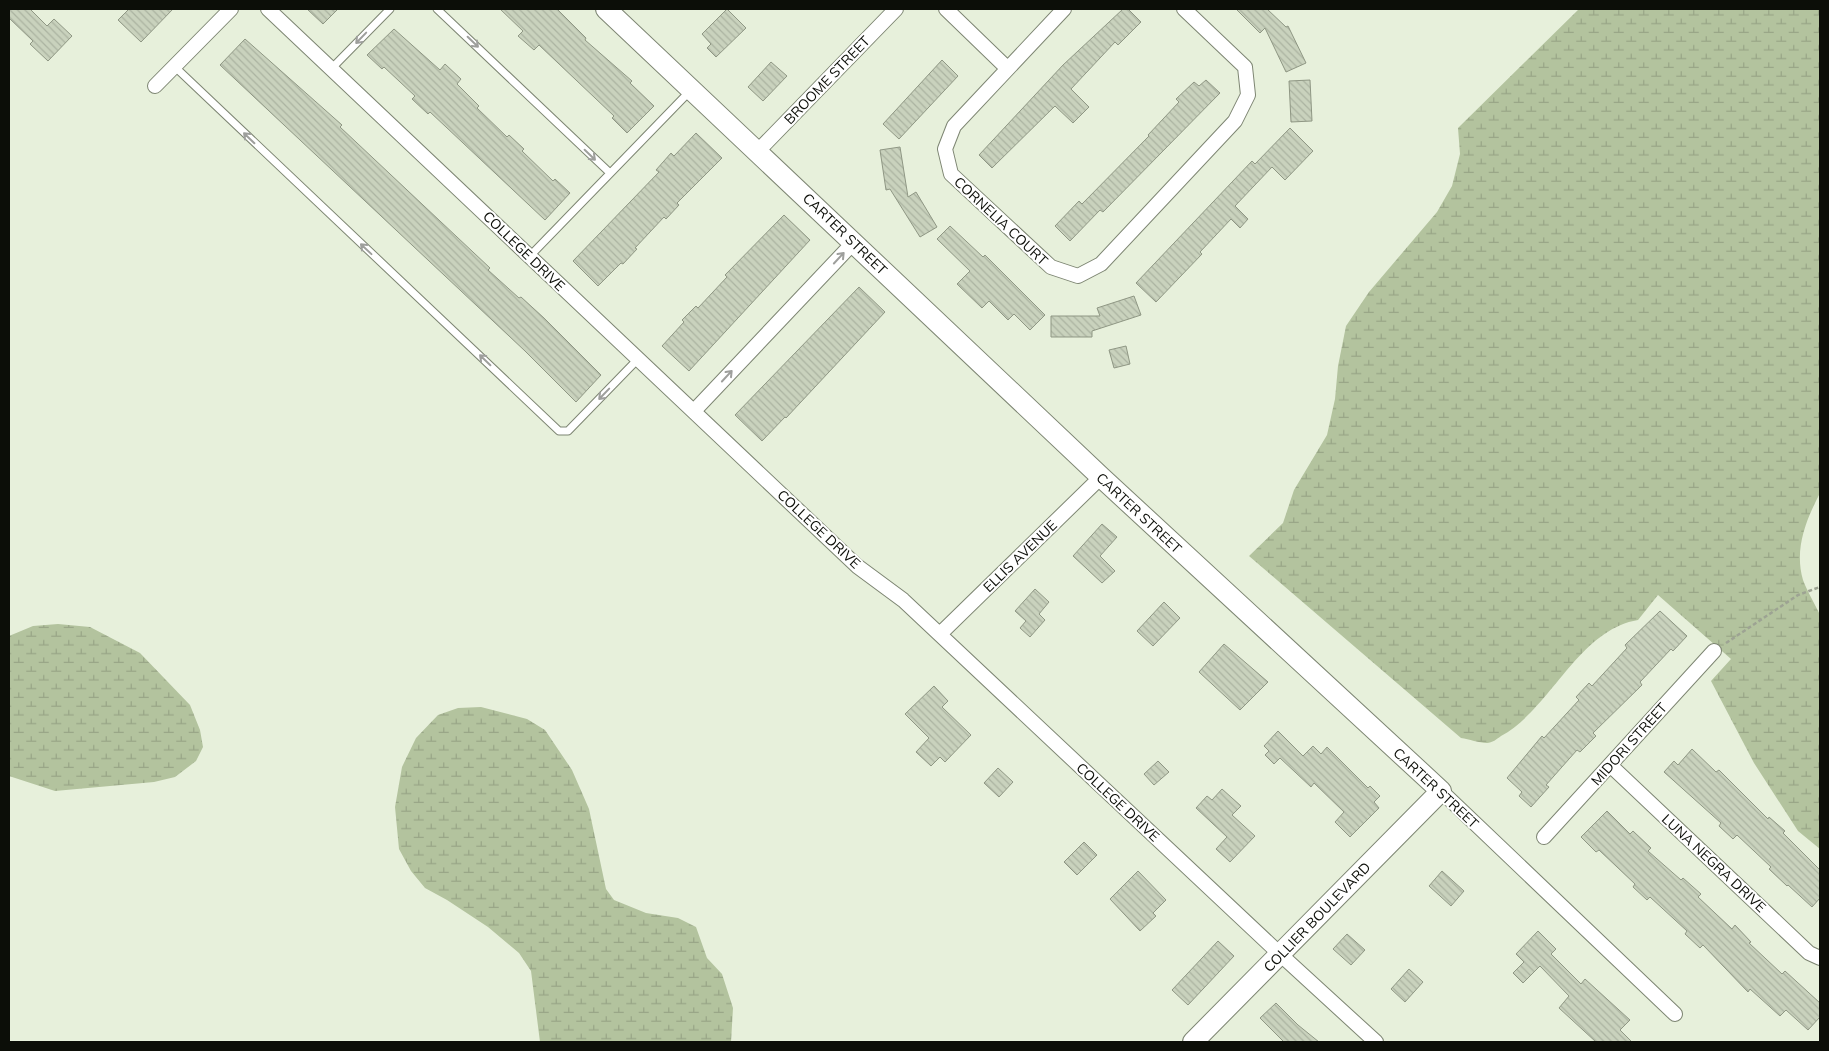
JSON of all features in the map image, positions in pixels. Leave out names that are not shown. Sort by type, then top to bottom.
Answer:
[{"type":"street","points":[[155,86],[231,9]]},
{"type":"street","name":"COLLEGE DRIVE","points":[[268,9],[857,566],[903,600],[1280,955],[1376,1042]]},
{"type":"street","name":"CARTER STREET","points":[[606,9],[758,150],[1101,477],[1440,791],[1675,1014]]},
{"type":"street","name":"BROOME STREET","points":[[758,150],[896,9]]},
{"type":"street","points":[[946,9],[1007,68]]},
{"type":"street","name":"CORNELIA COURT","points":[[1064,9],[954,126],[945,149],[951,174],[1051,268],[1078,276],[1101,264],[1235,121],[1248,95],[1245,67],[1184,9]]},
{"type":"street","points":[[694,411],[854,242]]},
{"type":"street","name":"ELLIS AVENUE","points":[[940,634],[1101,477]]},
{"type":"street","name":"MIDORI STREET","points":[[1544,837],[1714,651]]},
{"type":"street","name":"LUNA NEGRA DRIVE","points":[[1610,766],[1809,953],[1820,958]]},
{"type":"street","name":"COLLIER BOULEVARD","points":[[1193,1042],[1440,791]]},
{"type":"lane","points":[[332,68],[390,9]]},
{"type":"lane","points":[[437,9],[610,173]]},
{"type":"lane","points":[[174,66],[559,431],[568,431],[638,360]]},
{"type":"lane","points":[[529,256],[691,89]]},
{"type":"path","points":[[1714,651],[1798,595],[1820,587]]},
{"type":"green space","points":[[1579,9],[1820,9],[1820,493],[1806,524],[1800,557],[1803,580],[1820,615],[1820,849],[1798,831],[1754,763],[1711,681],[1731,659],[1658,595],[1638,620],[1617,627],[1598,639],[1581,654],[1519,724],[1494,741],[1484,743],[1461,738],[1249,556],[1283,523],[1294,490],[1327,435],[1335,399],[1338,366],[1346,326],[1369,292],[1437,212],[1452,186],[1460,154],[1458,128]]},
{"type":"green space","points":[[58,624],[90,627],[140,653],[190,705],[200,730],[203,747],[196,761],[175,777],[154,782],[55,791],[9,776],[9,636],[33,626]]},
{"type":"green space","points":[[481,707],[527,719],[545,730],[572,770],[589,809],[606,889],[614,900],[646,913],[678,918],[696,927],[707,958],[722,974],[733,1008],[731,1042],[540,1042],[531,971],[519,953],[488,927],[425,888],[411,871],[399,849],[395,807],[402,767],[416,738],[438,715],[458,708]]},
{"type":"building","points":[[9,9],[30,9],[47,26],[54,19],[72,36],[48,61],[30,44],[33,41],[9,18]]},
{"type":"building","points":[[129,9],[173,9],[141,42],[118,20]]},
{"type":"building","points":[[307,9],[338,9],[323,24]]},
{"type":"building","points":[[500,9],[557,9],[586,38],[585,40],[632,81],[630,83],[654,106],[627,133],[612,118],[614,116],[539,45],[534,50],[518,36],[523,31]]},
{"type":"building","points":[[727,9],[746,28],[716,57],[707,48],[711,44],[702,34]]},
{"type":"building","points":[[1123,9],[1128,9],[1141,22],[1118,45],[1115,42],[1071,89],[1089,107],[1073,123],[1055,106],[992,168],[979,155],[1063,65]]},
{"type":"building","points":[[1236,9],[1267,9],[1286,27],[1288,26],[1306,63],[1286,72],[1265,28],[1260,33]]},
{"type":"building","points":[[394,29],[440,70],[445,64],[461,79],[457,84],[479,106],[477,108],[507,137],[509,135],[524,149],[522,151],[553,181],[555,179],[570,193],[545,220],[430,112],[428,114],[412,99],[415,96],[384,67],[382,69],[367,55]]},
{"type":"building","points":[[245,39],[342,125],[340,127],[490,268],[488,270],[544,318],[601,375],[576,402],[525,351],[220,65]]},
{"type":"building","points":[[942,60],[958,76],[899,139],[883,124]]},
{"type":"building","points":[[771,62],[787,76],[763,101],[748,87]]},
{"type":"building","points":[[1206,80],[1220,93],[1103,212],[1100,210],[1070,241],[1055,226],[1079,201],[1082,204],[1149,136],[1179,102],[1176,99],[1194,82],[1199,86]]},
{"type":"building","points":[[1310,80],[1312,121],[1291,122],[1289,81]]},
{"type":"building","points":[[1290,128],[1313,151],[1285,180],[1272,167],[1235,206],[1248,219],[1240,228],[1231,219],[1200,252],[1202,254],[1156,302],[1136,283],[1252,161],[1255,164]]},
{"type":"building","points":[[696,133],[722,158],[677,203],[679,205],[666,219],[664,217],[623,264],[621,263],[598,286],[573,261],[659,172],[656,170],[671,153],[674,156]]},
{"type":"building","points":[[900,147],[908,197],[916,192],[937,227],[920,237],[890,189],[886,190],[880,150]]},
{"type":"building","points":[[784,215],[810,240],[689,371],[662,346],[684,322],[682,320],[696,306],[698,308],[727,277],[725,275]]},
{"type":"building","points":[[950,226],[983,257],[985,255],[1045,315],[1030,330],[1014,314],[1008,320],[989,301],[982,308],[957,284],[970,271],[937,239]]},
{"type":"building","points":[[859,287],[885,312],[762,441],[735,415]]},
{"type":"building","points":[[1134,296],[1141,315],[1092,331],[1092,337],[1051,337],[1051,316],[1100,316],[1097,308]]},
{"type":"building","points":[[1126,346],[1130,364],[1114,368],[1109,350]]},
{"type":"building","points":[[1102,524],[1117,537],[1100,556],[1115,571],[1102,583],[1073,556]]},
{"type":"building","points":[[1035,589],[1049,602],[1039,614],[1045,620],[1030,637],[1020,628],[1026,621],[1015,611]]},
{"type":"building","points":[[1164,602],[1180,618],[1153,646],[1137,631]]},
{"type":"building","points":[[1660,611],[1687,636],[1673,651],[1671,649],[1640,682],[1642,685],[1593,733],[1596,736],[1580,752],[1577,750],[1546,785],[1549,787],[1531,807],[1519,796],[1522,792],[1507,778],[1542,736],[1544,738],[1579,700],[1576,697],[1589,683],[1592,686],[1627,648],[1625,645]]},
{"type":"building","points":[[1224,644],[1268,682],[1240,710],[1199,672]]},
{"type":"building","points":[[934,686],[948,701],[942,707],[971,735],[945,762],[940,757],[931,766],[916,752],[929,738],[905,714]]},
{"type":"building","points":[[1278,731],[1303,756],[1313,746],[1321,754],[1327,747],[1368,788],[1370,786],[1380,796],[1374,802],[1379,808],[1350,837],[1335,822],[1344,812],[1314,783],[1311,787],[1280,758],[1274,764],[1265,755],[1269,751],[1264,746]]},
{"type":"building","points":[[1692,749],[1716,772],[1719,770],[1768,819],[1769,817],[1785,831],[1783,833],[1820,870],[1820,898],[1812,907],[1769,869],[1771,867],[1737,835],[1733,839],[1719,826],[1721,823],[1664,772],[1674,761],[1678,765]]},
{"type":"building","points":[[1158,761],[1169,772],[1154,785],[1144,774]]},
{"type":"building","points":[[998,768],[1013,782],[999,797],[984,783]]},
{"type":"building","points":[[1222,789],[1241,806],[1232,815],[1255,836],[1230,862],[1216,849],[1227,837],[1196,808],[1207,796],[1212,800]]},
{"type":"building","points":[[1607,811],[1630,834],[1633,831],[1651,848],[1648,851],[1681,880],[1683,878],[1701,894],[1698,897],[1732,929],[1735,925],[1751,942],[1749,943],[1782,974],[1785,971],[1820,1003],[1820,1017],[1808,1030],[1786,1010],[1780,1016],[1750,989],[1748,992],[1703,945],[1700,948],[1685,934],[1687,931],[1650,897],[1647,900],[1633,887],[1635,884],[1599,850],[1596,852],[1581,837]]},
{"type":"building","points":[[1084,842],[1097,855],[1077,875],[1064,862]]},
{"type":"building","points":[[1138,871],[1166,900],[1153,913],[1156,916],[1140,931],[1110,899]]},
{"type":"building","points":[[1442,871],[1464,891],[1451,906],[1429,886]]},
{"type":"building","points":[[1538,931],[1556,949],[1551,954],[1581,984],[1585,979],[1630,1020],[1620,1030],[1632,1042],[1596,1042],[1559,1008],[1569,996],[1540,966],[1523,983],[1513,973],[1524,962],[1516,954]]},
{"type":"building","points":[[1347,934],[1365,950],[1351,965],[1333,949]]},
{"type":"building","points":[[1218,941],[1234,956],[1188,1005],[1172,990]]},
{"type":"building","points":[[1409,969],[1423,982],[1405,1002],[1391,989]]},
{"type":"building","points":[[1276,1003],[1298,1025],[1319,1042],[1284,1042],[1260,1018]]}]
